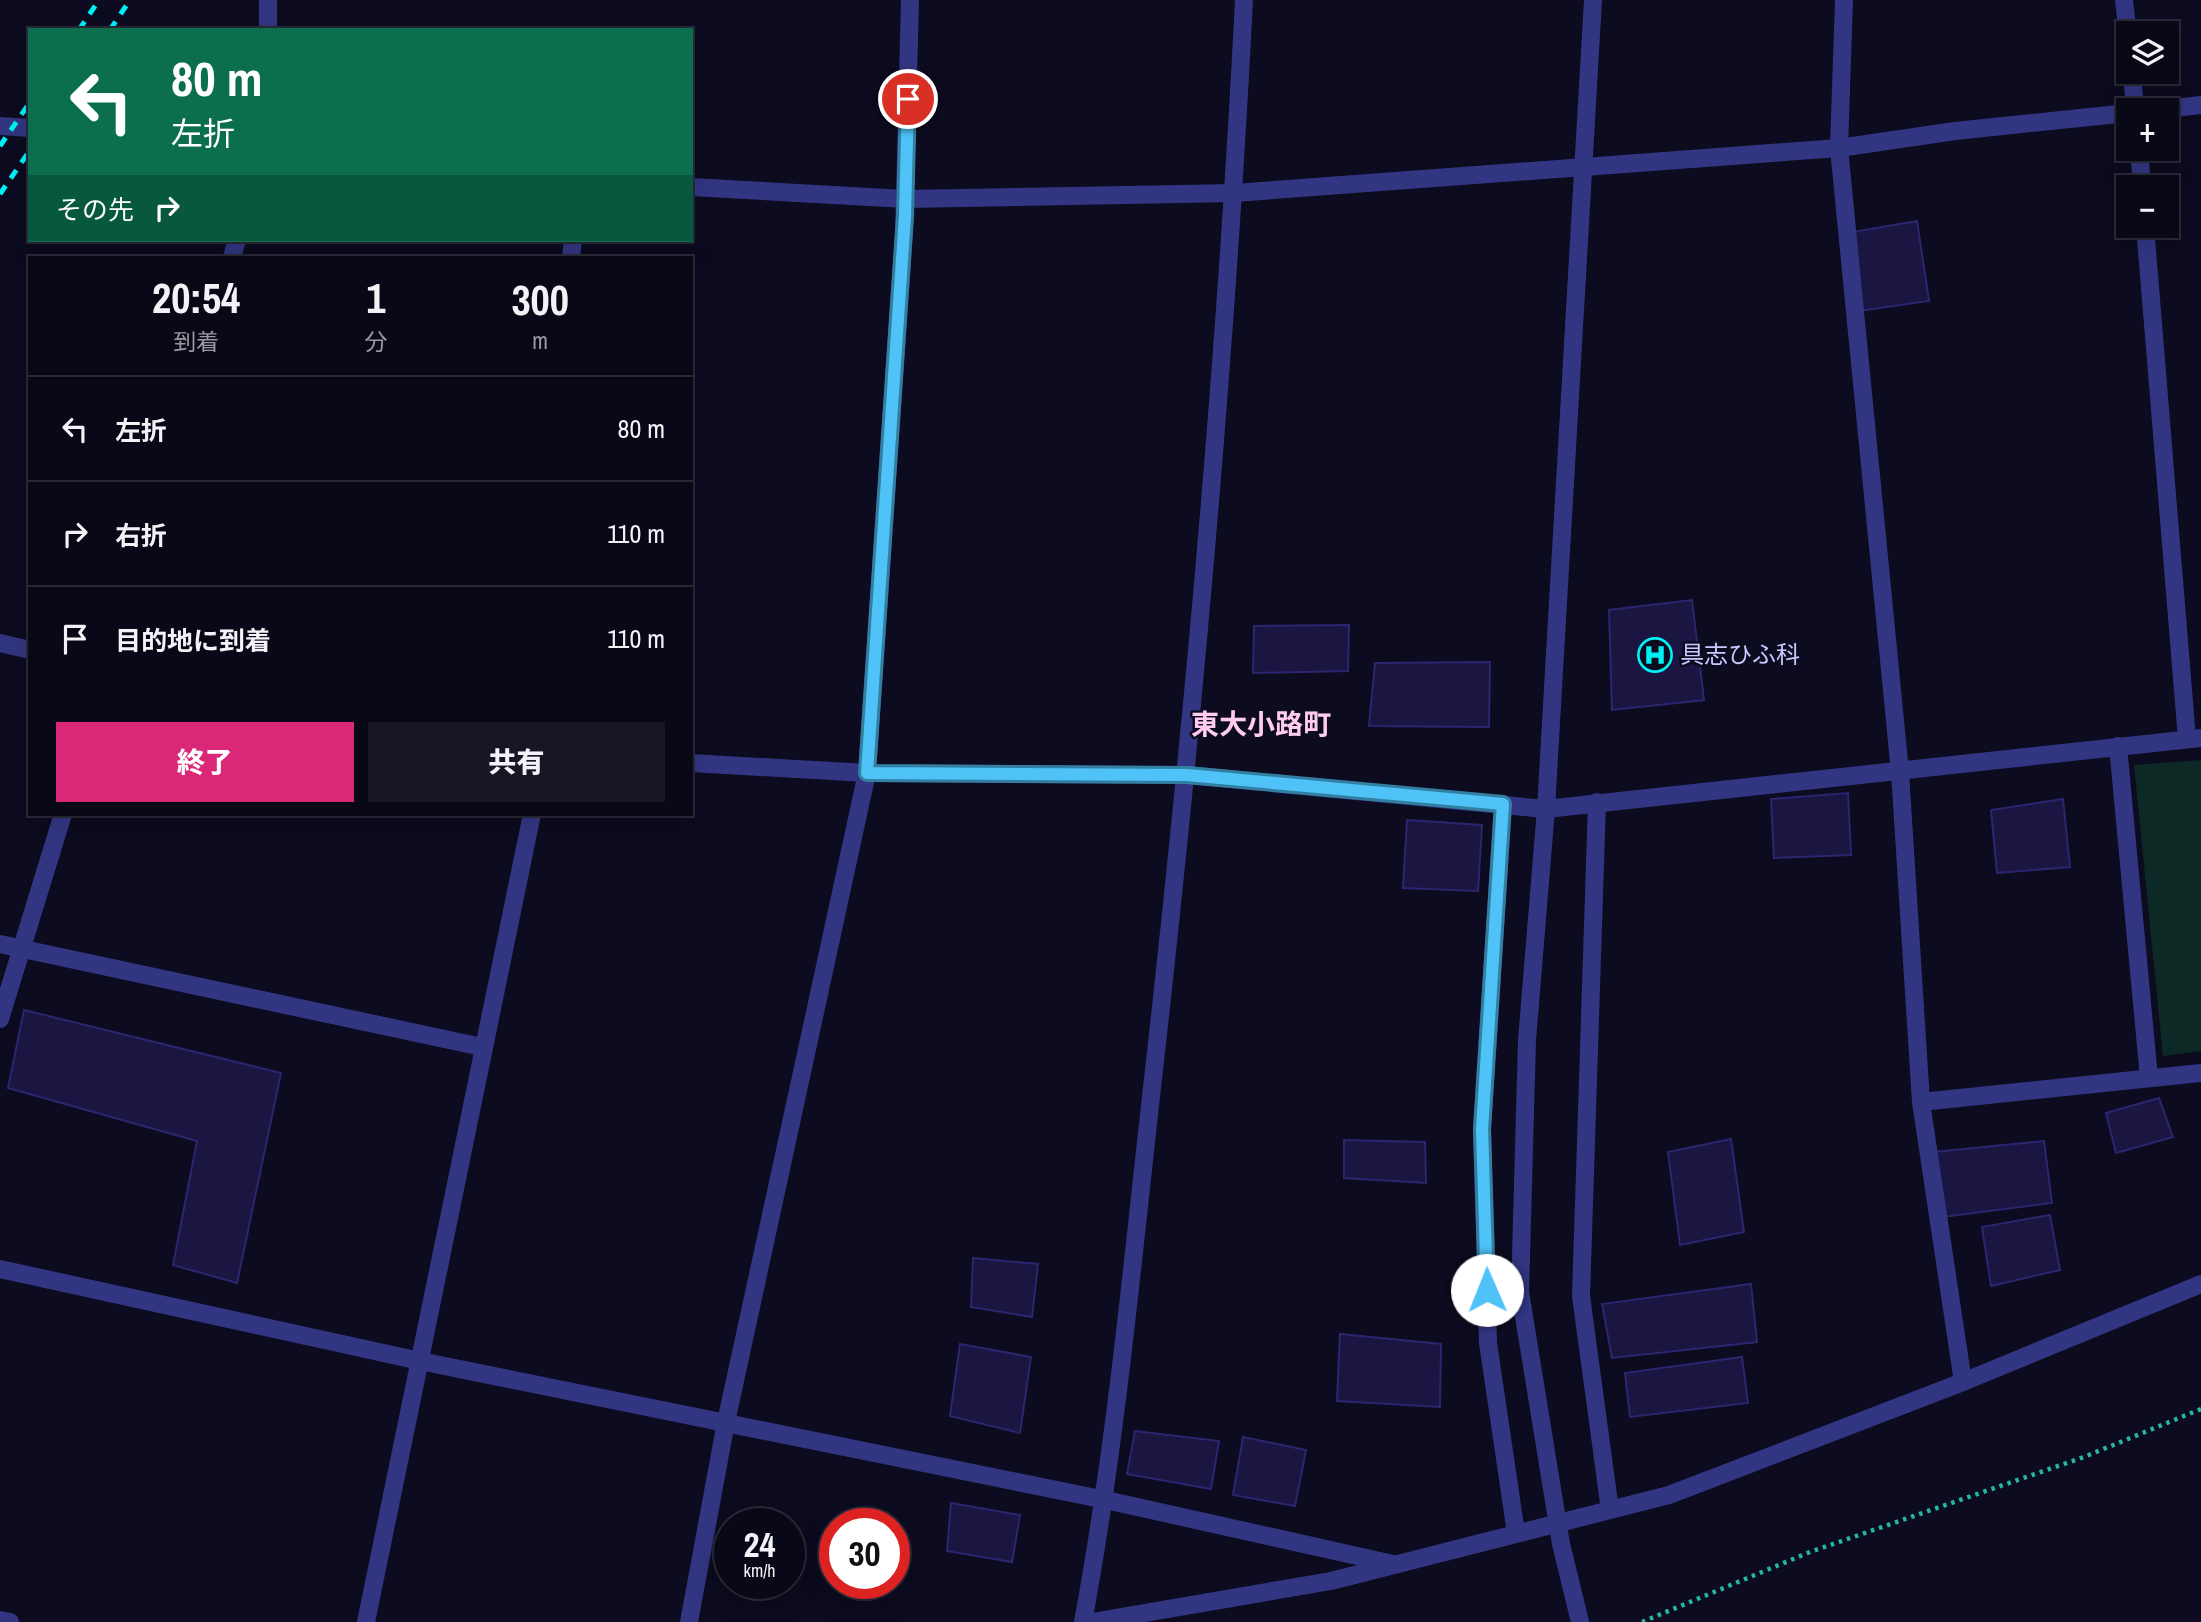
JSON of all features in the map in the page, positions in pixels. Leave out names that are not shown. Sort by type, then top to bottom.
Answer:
[{"type":"street","points":[[268,0],[268,28]]},
{"type":"street","points":[[689,1622],[726,1422],[867,773],[905,198],[910,0]]},
{"type":"street","points":[[1083,1622],[1106,1500],[1187,775],[1234,193],[1244,0]]},
{"type":"street","points":[[1580,1622],[1561,1544],[1520,1292],[1527,1040],[1546,808],[1593,0]]},
{"type":"street","points":[[1843,0],[1839,148],[1900,772],[1922,1102],[1963,1382]]},
{"type":"street","points":[[2124,0],[2126,21]]},
{"type":"street","points":[[2179,108],[2201,106]]},
{"type":"street","points":[[693,187],[905,198],[1234,193],[1839,148],[1955,131],[2116,114]]},
{"type":"street","points":[[0,126],[28,128]]},
{"type":"street","points":[[693,763],[867,773],[1187,775],[1546,808],[1900,772],[2194,738],[2146,238]]},
{"type":"street","points":[[0,643],[28,650]]},
{"type":"street","points":[[2118,747],[2150,1078]]},
{"type":"street","points":[[1597,802],[1581,1296],[1610,1510]]},
{"type":"street","points":[[1503,804],[1482,1129],[1488,1343],[1516,1533]]},
{"type":"street","points":[[0,1019],[62,816]]},
{"type":"street","points":[[366,1622],[532,816]]},
{"type":"street","points":[[0,944],[482,1047]]},
{"type":"street","points":[[1922,1102],[2201,1073]]},
{"type":"street","points":[[0,1269],[420,1361],[1106,1500],[1393,1564]]},
{"type":"street","points":[[1092,1622],[1331,1581],[1669,1495],[1963,1382],[2201,1284]]},
{"type":"street","points":[[0,1620],[10,1622]]},
{"type":"path","points":[[1642,1622],[1810,1552],[2084,1457],[2201,1409]]},
{"type":"green space","points":[[2201,760],[2201,1051],[2163,1056],[2134,765]]},
{"type":"building","points":[[1917,221],[1929,301],[1858,311],[1853,232]]},
{"type":"building","name":"具志ひふ科","points":[[1692,600],[1704,700],[1612,710],[1609,610]]},
{"type":"building","points":[[1349,625],[1348,671],[1253,673],[1254,626]]},
{"type":"building","points":[[1490,662],[1489,727],[1369,726],[1375,663]]},
{"type":"building","points":[[1848,793],[1851,855],[1774,858],[1771,799]]},
{"type":"building","points":[[2063,799],[2070,867],[1997,873],[1991,810]]},
{"type":"building","points":[[1407,820],[1482,825],[1478,891],[1403,888]]},
{"type":"building","points":[[24,1010],[281,1073],[237,1283],[173,1265],[197,1141],[8,1088]]},
{"type":"building","points":[[2159,1098],[2173,1137],[2116,1153],[2106,1113]]},
{"type":"building","points":[[1731,1139],[1744,1232],[1680,1245],[1668,1152]]},
{"type":"building","points":[[1344,1140],[1425,1142],[1426,1183],[1344,1178]]},
{"type":"building","points":[[2044,1141],[2052,1203],[1943,1217],[1934,1152]]},
{"type":"building","points":[[2050,1215],[2060,1270],[1991,1286],[1982,1227]]},
{"type":"building","points":[[973,1258],[1038,1264],[1032,1317],[971,1307]]},
{"type":"building","points":[[1751,1284],[1757,1342],[1612,1358],[1602,1304]]},
{"type":"building","points":[[1340,1334],[1441,1344],[1440,1407],[1337,1401]]},
{"type":"building","points":[[960,1344],[1031,1357],[1020,1433],[950,1416]]},
{"type":"building","points":[[1742,1357],[1748,1403],[1630,1417],[1625,1373]]},
{"type":"building","points":[[1135,1431],[1219,1441],[1211,1489],[1127,1474]]},
{"type":"building","points":[[1243,1437],[1306,1450],[1295,1506],[1233,1495]]},
{"type":"building","points":[[951,1503],[1020,1515],[1012,1562],[947,1551]]},
{"type":"railway","points":[[80,28],[99,0]]},
{"type":"railway","points":[[111,28],[130,0]]},
{"type":"railway","points":[[0,146],[28,105]]},
{"type":"railway","points":[[0,194],[28,153]]},
{"type":"place","name":"具志ひふ科","points":[[1655,655]]},
{"type":"district","name":"東大小路町","points":[[1261,724]]},
{"type":"route","points":[[908,99],[905,216],[883,571],[867,773],[1187,775],[1503,804],[1482,1129],[1487,1290]]}]
